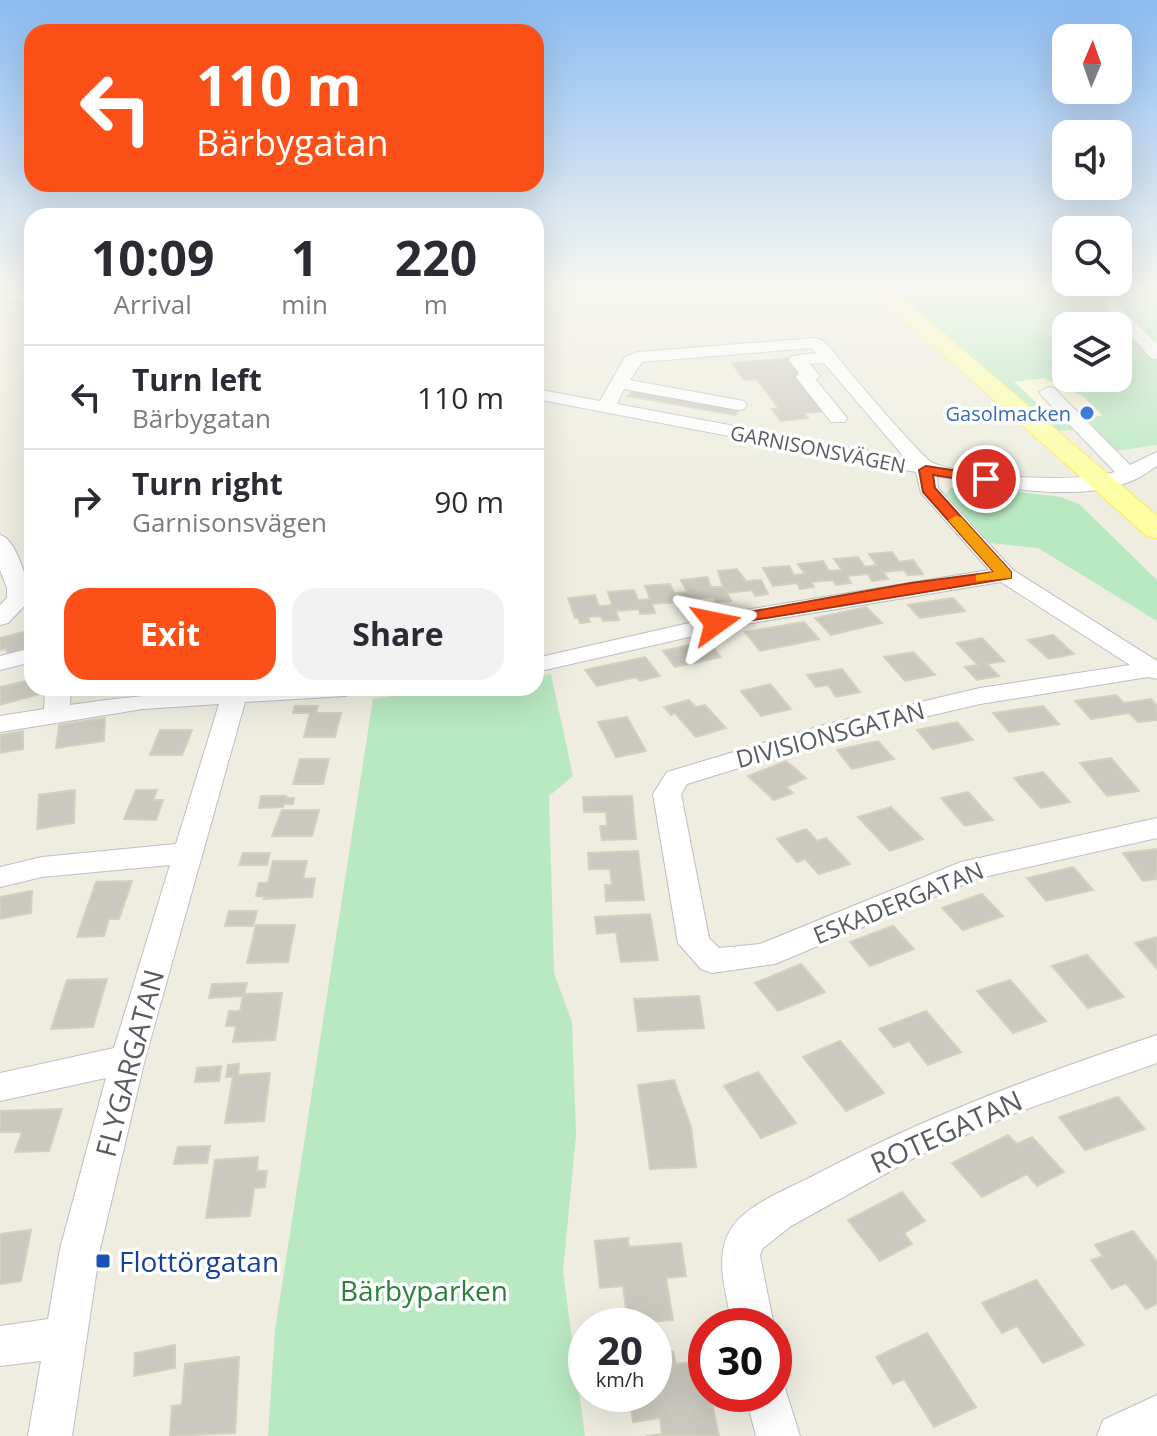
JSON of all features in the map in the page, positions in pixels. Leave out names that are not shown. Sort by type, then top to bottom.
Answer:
[{"type":"main road","points":[[942,353],[1103,480],[1157,530]]},
{"type":"main road","points":[[1103,480],[1157,555]]},
{"type":"street","points":[[606,407],[631,361],[638,357],[689,353]]},
{"type":"street","points":[[825,353],[926,470],[928,489],[1005,575],[1155,671]]},
{"type":"street","points":[[829,357],[797,360],[811,376],[805,377],[842,422],[880,414]]},
{"type":"street","points":[[619,383],[738,405]]},
{"type":"street","points":[[1048,392],[1103,480],[1157,458]]},
{"type":"street","name":"GARNISONSVÄGEN","points":[[544,395],[926,470],[1027,483],[1103,480]]},
{"type":"street","points":[[0,541],[18,588],[18,600],[0,618]]},
{"type":"street","points":[[544,663],[746,617],[1005,575]]},
{"type":"street","points":[[0,663],[24,657]]},
{"type":"street","name":"DIVISIONSGATAN","points":[[694,943],[667,794],[677,778],[836,730],[980,696],[1155,671]]},
{"type":"street","points":[[0,678],[24,674]]},
{"type":"street","points":[[56,715],[57,696]]},
{"type":"street","points":[[0,724],[143,701],[234,696]]},
{"type":"street","name":"FLYGARGATAN","points":[[50,1436],[80,1249],[128,1059],[234,696]]},
{"type":"street","name":"ESKADERGATAN","points":[[694,943],[712,961],[764,956],[972,869],[1157,828]]},
{"type":"street","points":[[0,877],[42,867],[188,853]]},
{"type":"street","name":"ROTEGATAN","points":[[750,1308],[740,1256],[747,1238],[777,1214],[901,1147],[1002,1103],[1157,1049]]},
{"type":"street","points":[[0,1087],[128,1059]]},
{"type":"street","points":[[0,1346],[67,1337]]},
{"type":"street","points":[[772,1412],[778,1436]]},
{"type":"street","points":[[1119,1436],[1157,1417]]},
{"type":"shaded area","points":[[1044,378],[1052,382],[1052,392],[1074,392],[1083,396],[1104,416],[1054,419],[1013,381]]},
{"type":"green space","points":[[967,353],[1052,353],[1052,382],[1044,378],[1014,382],[1054,419],[1103,416],[1083,396],[1074,392],[1132,392],[1132,353],[1157,353],[1157,445],[1108,452],[1092,429],[1054,431]]},
{"type":"green space","points":[[967,486],[1061,497],[1079,504],[1157,580],[1157,621],[1038,548],[990,543],[946,494],[951,488]]},
{"type":"green space","name":"Bärbyparken","points":[[551,674],[573,776],[549,796],[554,973],[572,1022],[576,1135],[563,1272],[568,1309],[568,1412],[582,1412],[585,1436],[268,1436],[275,1330],[373,699],[394,696],[544,696],[544,675]]},
{"type":"building","points":[[795,358],[831,411],[803,413],[808,418],[781,421],[772,409],[779,409],[757,379],[744,380],[732,363]]},
{"type":"building","points":[[636,389],[739,410],[735,415],[628,396]]},
{"type":"building","points":[[892,552],[899,562],[913,560],[923,574],[908,575],[904,570],[883,572],[888,579],[872,581],[868,574],[847,576],[851,583],[836,585],[833,580],[811,582],[814,587],[800,589],[797,583],[773,586],[763,568],[789,566],[794,575],[805,574],[798,564],[823,561],[829,571],[842,570],[834,559],[858,557],[865,567],[877,565],[869,554]]},
{"type":"building","points":[[737,569],[746,581],[761,580],[768,594],[755,596],[752,590],[727,593],[731,601],[716,602],[713,597],[689,599],[693,608],[679,609],[676,602],[652,604],[655,613],[640,614],[639,609],[616,611],[619,620],[603,621],[601,616],[588,617],[590,622],[580,623],[568,598],[595,595],[599,606],[612,605],[608,592],[634,590],[638,600],[650,599],[645,586],[670,584],[674,593],[687,592],[681,580],[707,577],[711,587],[723,587],[718,571]]},
{"type":"building","points":[[953,598],[965,611],[920,618],[908,605]]},
{"type":"building","points":[[866,607],[882,623],[831,635],[815,618]]},
{"type":"building","points":[[804,622],[819,639],[760,651],[745,632]]},
{"type":"building","points":[[24,632],[24,649],[8,654],[6,649],[0,650],[0,638]]},
{"type":"building","points":[[1053,635],[1074,654],[1049,659],[1028,640]]},
{"type":"building","points":[[982,638],[1004,661],[987,664],[999,676],[977,680],[965,667],[978,665],[957,643]]},
{"type":"building","points":[[708,641],[721,657],[675,667],[663,651]]},
{"type":"building","points":[[913,652],[935,675],[905,681],[884,657]]},
{"type":"building","points":[[645,657],[660,676],[640,681],[636,677],[597,686],[585,670]]},
{"type":"building","points":[[842,669],[860,692],[836,697],[828,685],[816,687],[807,675]]},
{"type":"building","points":[[24,682],[24,696],[32,696],[0,705],[0,687]]},
{"type":"building","points":[[770,684],[791,709],[761,716],[741,691]]},
{"type":"building","points":[[1116,695],[1124,703],[1151,699],[1157,706],[1157,720],[1138,722],[1129,713],[1091,719],[1075,701]]},
{"type":"building","points":[[689,700],[695,707],[705,705],[726,728],[696,737],[675,713],[671,715],[664,707]]},
{"type":"building","points":[[295,706],[318,706],[316,713],[341,713],[335,737],[304,737],[310,713],[293,713]]},
{"type":"building","points":[[1043,706],[1059,724],[1009,732],[993,713]]},
{"type":"building","points":[[627,717],[646,751],[616,757],[598,722]]},
{"type":"building","points":[[105,718],[104,741],[56,748],[59,725]]},
{"type":"building","points":[[957,722],[973,740],[933,749],[917,730]]},
{"type":"building","points":[[160,730],[192,730],[182,755],[150,755]]},
{"type":"building","points":[[23,731],[23,749],[0,753],[0,735]]},
{"type":"building","points":[[878,741],[894,759],[852,769],[837,750]]},
{"type":"building","points":[[1111,758],[1139,791],[1107,796],[1080,763]]},
{"type":"building","points":[[300,759],[329,759],[323,784],[293,784]]},
{"type":"building","points":[[786,761],[806,778],[786,787],[793,793],[774,800],[748,776]]},
{"type":"building","points":[[1043,772],[1070,802],[1041,808],[1014,778]]},
{"type":"building","points":[[75,790],[74,823],[37,829],[39,795]]},
{"type":"building","points":[[136,790],[157,790],[153,800],[163,800],[156,820],[124,819]]},
{"type":"building","points":[[968,792],[993,820],[965,826],[941,798]]},
{"type":"building","points":[[261,796],[294,798],[293,804],[284,804],[283,807],[259,808]]},
{"type":"building","points":[[632,796],[636,839],[602,840],[600,826],[607,826],[606,812],[584,812],[583,797]]},
{"type":"building","points":[[891,807],[923,839],[890,851],[858,817]]},
{"type":"building","points":[[282,810],[319,810],[312,836],[272,836]]},
{"type":"building","points":[[806,829],[817,841],[826,838],[850,864],[819,874],[805,859],[797,862],[777,839]]},
{"type":"building","points":[[1157,849],[1157,879],[1143,881],[1123,853]]},
{"type":"building","points":[[638,851],[644,900],[606,901],[605,885],[612,885],[610,869],[589,869],[588,853]]},
{"type":"building","points":[[243,853],[270,853],[267,865],[239,865]]},
{"type":"building","points":[[273,861],[307,861],[303,879],[315,878],[312,897],[264,899],[256,896],[259,883],[268,883]]},
{"type":"building","points":[[1073,867],[1093,890],[1046,901],[1027,878]]},
{"type":"building","points":[[132,881],[119,919],[109,919],[104,936],[77,937],[96,882]]},
{"type":"building","points":[[32,891],[31,913],[0,919],[0,897]]},
{"type":"building","points":[[982,894],[1003,916],[963,930],[942,908]]},
{"type":"building","points":[[229,911],[257,911],[253,926],[225,926]]},
{"type":"building","points":[[650,914],[658,960],[621,962],[616,932],[597,934],[595,917]]},
{"type":"building","points":[[256,925],[295,925],[288,962],[247,963]]},
{"type":"building","points":[[893,926],[914,949],[870,966],[850,942]]},
{"type":"building","points":[[1157,937],[1157,969],[1135,943]]},
{"type":"building","points":[[1087,955],[1124,997],[1088,1008],[1052,966]]},
{"type":"building","points":[[801,964],[825,992],[778,1011],[755,983]]},
{"type":"building","points":[[107,979],[93,1027],[51,1029],[67,980]]},
{"type":"building","points":[[1010,980],[1046,1021],[1013,1033],[977,991]]},
{"type":"building","points":[[247,983],[244,994],[282,993],[275,1040],[233,1042],[236,1026],[226,1026],[229,1011],[240,1011],[243,996],[209,998],[212,984]]},
{"type":"building","points":[[699,996],[704,1028],[638,1031],[634,999]]},
{"type":"building","points":[[926,1011],[961,1052],[928,1065],[909,1041],[894,1047],[879,1029]]},
{"type":"building","points":[[840,1041],[884,1093],[846,1111],[803,1057]]},
{"type":"building","points":[[239,1064],[238,1075],[270,1073],[264,1121],[225,1123],[233,1077],[226,1077],[228,1065]]},
{"type":"building","points":[[221,1066],[219,1081],[195,1082],[197,1068]]},
{"type":"building","points":[[758,1072],[796,1123],[761,1138],[724,1086]]},
{"type":"building","points":[[674,1080],[691,1127],[696,1167],[650,1169],[638,1085]]},
{"type":"building","points":[[1118,1097],[1145,1129],[1085,1150],[1059,1117]]},
{"type":"building","points":[[62,1109],[49,1151],[15,1152],[22,1132],[0,1132],[0,1111]]},
{"type":"building","points":[[1008,1135],[1017,1144],[1032,1137],[1064,1172],[1037,1186],[1027,1174],[982,1197],[952,1163]]},
{"type":"building","points":[[210,1146],[207,1163],[174,1164],[178,1147]]},
{"type":"building","points":[[258,1157],[257,1171],[267,1171],[265,1187],[254,1188],[250,1216],[206,1218],[215,1160]]},
{"type":"building","points":[[902,1192],[925,1221],[904,1233],[912,1244],[880,1261],[848,1220]]},
{"type":"building","points":[[31,1230],[21,1281],[0,1284],[0,1234]]},
{"type":"building","points":[[1133,1231],[1157,1262],[1157,1304],[1146,1309],[1126,1283],[1112,1289],[1091,1260],[1103,1256],[1095,1245]]},
{"type":"building","points":[[628,1238],[629,1247],[681,1243],[686,1276],[666,1278],[671,1308],[626,1308],[623,1286],[600,1288],[595,1241]]},
{"type":"building","points":[[1036,1280],[1084,1345],[1043,1363],[1017,1326],[1002,1333],[982,1303]]},
{"type":"building","points":[[927,1333],[976,1407],[934,1427],[904,1379],[893,1384],[876,1357]]},
{"type":"building","points":[[175,1345],[175,1368],[134,1376],[135,1353]]},
{"type":"building","points":[[672,1351],[676,1364],[688,1363],[688,1412],[714,1412],[719,1436],[646,1436],[662,1434],[660,1418],[633,1422],[632,1412],[672,1412]]},
{"type":"building","points":[[239,1357],[235,1433],[170,1436],[172,1406],[182,1405],[185,1364]]},
{"type":"slow traffic","points":[[956,520],[1005,575],[981,578]]},
{"type":"place","name":"Gasolmacken","points":[[1087,413]]},
{"type":"place","name":"Flottörgatan","points":[[103,1261]]},
{"type":"route","points":[[716,623],[911,588],[1005,575],[928,489],[926,470],[986,479]]}]
